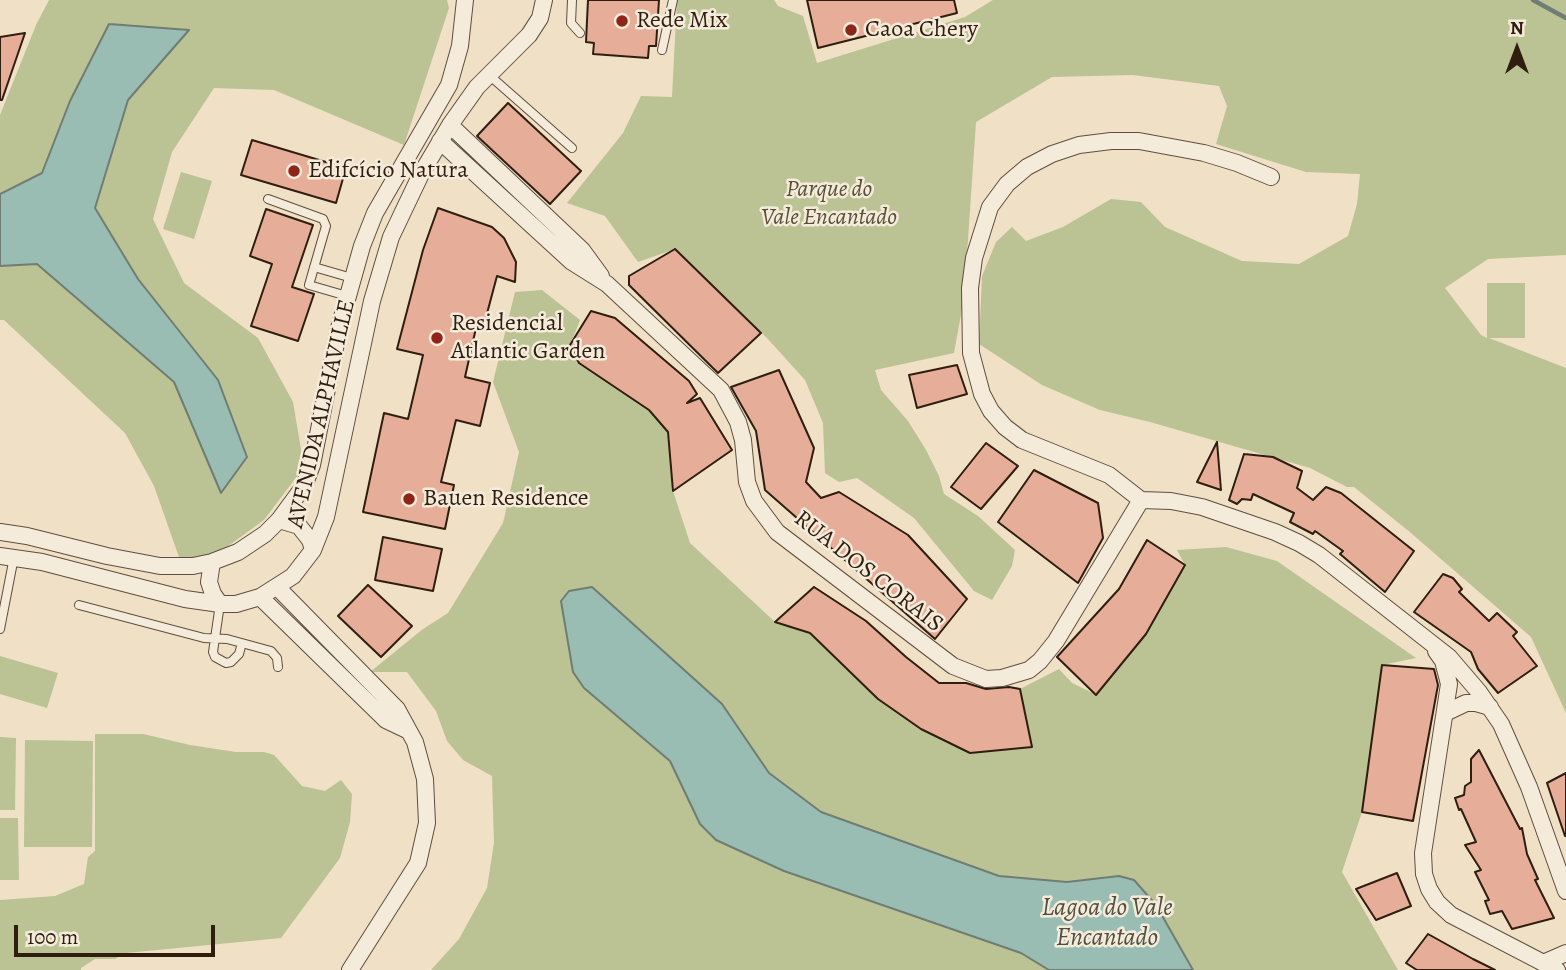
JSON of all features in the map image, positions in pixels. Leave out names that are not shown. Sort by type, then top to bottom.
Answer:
[{"type":"street","name":"AVENIDA ALPHAVILLE","points":[[0,532],[160,566],[193,566],[212,562],[250,544],[279,520],[304,486],[312,465],[347,296],[375,213],[449,85],[460,46],[465,0]]},
{"type":"street","name":"AVENIDA ALPHAVILLE","points":[[7,556],[42,562],[185,599],[220,604],[236,604],[260,597],[293,576],[313,550],[326,517],[379,270],[403,210],[440,141],[467,99],[529,35],[540,18],[544,0]]},
{"type":"street","name":"RUA DOS CORAIS","points":[[450,125],[545,226],[572,262],[607,284],[721,390],[738,422],[743,440],[746,474],[754,501],[777,531],[953,666],[986,679],[1002,678],[1029,670],[1040,661],[1056,641],[1140,500]]},
{"type":"street","name":"RUA DOS CORAIS","points":[[440,141],[545,226]]},
{"type":"street","points":[[1271,177],[1237,163],[1171,145],[1139,141],[1111,141],[1070,148],[1027,167],[1007,184],[990,207],[974,258],[970,288],[971,354],[982,394],[991,411],[1021,440],[1109,475],[1140,500],[1202,506],[1299,542],[1457,665],[1490,707],[1515,752],[1566,891]]},
{"type":"street","points":[[279,520],[299,526],[310,540],[313,550]]},
{"type":"street","points":[[212,562],[209,582],[220,604]]},
{"type":"street","points":[[278,588],[361,684],[407,730],[415,743],[425,779],[427,811],[424,843],[418,863],[351,970]]},
{"type":"street","points":[[260,597],[361,684]]},
{"type":"street","points":[[1431,643],[1447,672],[1449,684],[1423,853],[1424,874],[1429,889],[1437,902],[1451,915],[1550,966],[1566,953]]},
{"type":"street","points":[[1445,713],[1466,703],[1490,707]]},
{"type":"lane","points":[[572,0],[571,23],[579,33]]},
{"type":"lane","points":[[662,50],[673,0]]},
{"type":"lane","points":[[489,75],[572,148]]},
{"type":"lane","points":[[268,199],[323,219],[326,226],[309,285],[347,296]]},
{"type":"lane","points":[[314,267],[352,278]]},
{"type":"lane","points":[[0,629],[7,556]]},
{"type":"lane","points":[[220,604],[213,652],[215,657],[226,663],[236,659],[242,643]]},
{"type":"lane","points":[[79,605],[204,638],[242,643],[275,654],[278,667]]},
{"type":"green space","points":[[49,0],[447,0],[449,8],[404,145],[274,90],[214,88],[172,152],[153,219],[184,283],[258,338],[293,402],[304,467],[264,520],[213,557],[179,557],[154,486],[125,433],[4,320],[0,320],[0,266],[37,264],[174,382],[221,492],[246,457],[218,380],[138,279],[95,208],[128,100],[188,30],[109,24],[70,101],[42,173],[0,194],[0,115],[36,25]]},
{"type":"green space","name":"Parque do Vale Encantado","points":[[677,0],[774,0],[778,6],[803,16],[817,63],[965,17],[993,0],[1566,0],[1566,255],[1488,259],[1445,288],[1481,335],[1487,338],[1487,283],[1525,283],[1525,338],[1489,338],[1566,368],[1566,713],[1531,637],[1354,487],[1347,487],[1310,468],[1100,410],[1042,385],[979,344],[982,276],[996,242],[1012,227],[1026,241],[1063,227],[1111,199],[1141,202],[1165,227],[1242,261],[1299,264],[1348,236],[1357,204],[1360,174],[1306,172],[1216,144],[1227,106],[1219,86],[1133,75],[1052,77],[976,122],[964,298],[954,353],[875,370],[881,390],[908,421],[926,450],[939,476],[944,494],[978,516],[1015,550],[1012,566],[992,600],[974,591],[914,518],[857,478],[839,482],[825,473],[823,423],[805,380],[767,338],[675,249],[638,262],[605,216],[567,203],[623,133],[641,96],[672,97]]},
{"type":"green space","points":[[181,172],[212,181],[194,239],[163,229]]},
{"type":"green space","points":[[542,290],[580,320],[570,345],[579,363],[649,410],[668,432],[673,491],[690,543],[775,622],[811,633],[878,699],[921,729],[970,752],[1032,746],[1020,689],[1059,669],[1072,683],[1097,695],[1146,634],[1185,565],[1177,550],[1226,547],[1277,561],[1416,658],[1382,665],[1362,812],[1342,872],[1398,970],[1193,970],[1156,905],[1119,876],[1067,882],[999,876],[821,812],[769,773],[722,704],[592,587],[584,688],[670,761],[700,824],[716,840],[784,871],[1021,953],[1049,970],[431,970],[459,939],[487,888],[494,843],[492,776],[463,760],[447,741],[436,711],[407,672],[370,672],[423,629],[448,613],[503,523],[519,452],[493,382],[515,292]]},
{"type":"green space","points":[[0,656],[58,673],[47,708],[0,694]]},
{"type":"green space","points":[[95,734],[143,734],[236,752],[264,752],[274,755],[302,786],[325,791],[341,780],[352,794],[350,822],[340,858],[281,938],[126,953],[115,959],[95,959],[81,970],[0,970],[0,900],[55,896],[84,884],[88,857],[95,851]]},
{"type":"green space","points":[[0,737],[16,738],[15,810],[0,810]]},
{"type":"green space","points":[[25,740],[93,741],[92,847],[24,847]]},
{"type":"green space","points":[[0,818],[18,818],[19,880],[0,880]]},
{"type":"water","points":[[109,24],[189,30],[128,100],[95,208],[138,279],[218,380],[247,457],[221,493],[174,382],[37,264],[0,266],[0,194],[42,173],[70,101]]},
{"type":"water","name":"Lagoa do Vale Encantado","points":[[592,587],[722,704],[769,773],[821,812],[999,876],[1067,882],[1119,876],[1134,880],[1156,905],[1193,970],[1049,970],[1021,953],[784,871],[716,840],[700,824],[670,761],[584,688],[573,672],[561,601],[569,591]]},
{"type":"building","name":"Rede Mix","points":[[588,0],[659,0],[656,46],[649,46],[648,58],[593,54],[594,43],[586,42]]},
{"type":"building","name":"Caoa Chery","points":[[807,0],[954,0],[957,13],[818,48]]},
{"type":"building","points":[[25,33],[2,100],[0,100],[0,37]]},
{"type":"building","points":[[508,103],[581,171],[550,204],[477,136]]},
{"type":"building","name":"Edifcício Natura","points":[[252,140],[346,168],[336,203],[241,175]]},
{"type":"building","points":[[438,208],[492,227],[504,238],[516,262],[515,282],[497,276],[485,321],[478,319],[465,377],[490,383],[480,426],[456,420],[441,482],[454,485],[445,529],[363,512],[384,413],[408,419],[423,355],[397,349],[423,250]]},
{"type":"building","points":[[266,209],[313,225],[292,287],[314,294],[298,341],[251,326],[272,264],[250,256]]},
{"type":"building","points":[[675,249],[761,333],[718,373],[629,285],[629,276]]},
{"type":"building","points":[[591,311],[615,318],[689,381],[697,394],[687,403],[700,398],[732,450],[673,491],[668,432],[649,410],[579,363],[570,345]]},
{"type":"building","points":[[957,365],[967,394],[917,408],[909,375]]},
{"type":"building","points":[[779,370],[814,448],[806,482],[821,498],[839,492],[908,535],[967,599],[935,639],[765,490],[756,431],[731,387]]},
{"type":"building","points":[[1217,442],[1221,490],[1197,482]]},
{"type":"building","points":[[986,443],[1018,466],[981,509],[951,487]]},
{"type":"building","points":[[1244,454],[1273,457],[1302,471],[1297,488],[1313,500],[1326,487],[1341,493],[1414,551],[1385,592],[1340,554],[1343,551],[1315,531],[1313,534],[1290,522],[1294,513],[1253,494],[1251,500],[1242,499],[1237,504],[1229,500]]},
{"type":"building","points":[[1034,470],[1098,503],[1103,538],[1078,583],[998,522]]},
{"type":"building","points":[[383,537],[442,549],[433,591],[375,580]]},
{"type":"building","points":[[1147,540],[1185,565],[1146,634],[1096,695],[1057,657],[1119,589]]},
{"type":"building","points":[[1443,574],[1453,578],[1462,589],[1459,592],[1489,621],[1497,613],[1517,632],[1513,636],[1537,666],[1498,693],[1478,669],[1471,652],[1414,612]]},
{"type":"building","points":[[368,585],[412,626],[381,657],[338,616]]},
{"type":"building","points":[[814,587],[866,621],[939,683],[966,683],[986,689],[1020,689],[1032,747],[970,753],[921,729],[878,699],[810,633],[775,622]]},
{"type":"building","points":[[1382,665],[1434,669],[1438,685],[1413,821],[1362,812]]},
{"type":"building","points":[[1479,750],[1520,829],[1522,828],[1527,854],[1538,879],[1535,880],[1554,918],[1512,929],[1502,911],[1490,914],[1485,901],[1489,900],[1475,872],[1481,870],[1465,845],[1476,842],[1455,798],[1464,795],[1465,786],[1471,782],[1471,759]]},
{"type":"building","points":[[1566,773],[1566,836],[1565,836],[1547,783]]},
{"type":"building","points":[[1397,873],[1411,906],[1376,920],[1356,889]]},
{"type":"building","points":[[1428,934],[1495,970],[1417,970],[1406,963]]},
{"type":"waterway","points":[[1533,0],[1566,18]]},
{"type":"place","name":"Rede Mix","points":[[622,21]]},
{"type":"place","name":"Caoa Chery","points":[[851,30]]},
{"type":"place","name":"Edifcício Natura","points":[[294,171]]},
{"type":"place","name":"Residencial Atlantic Garden","points":[[437,338]]},
{"type":"place","name":"Bauen Residence","points":[[409,499]]}]
